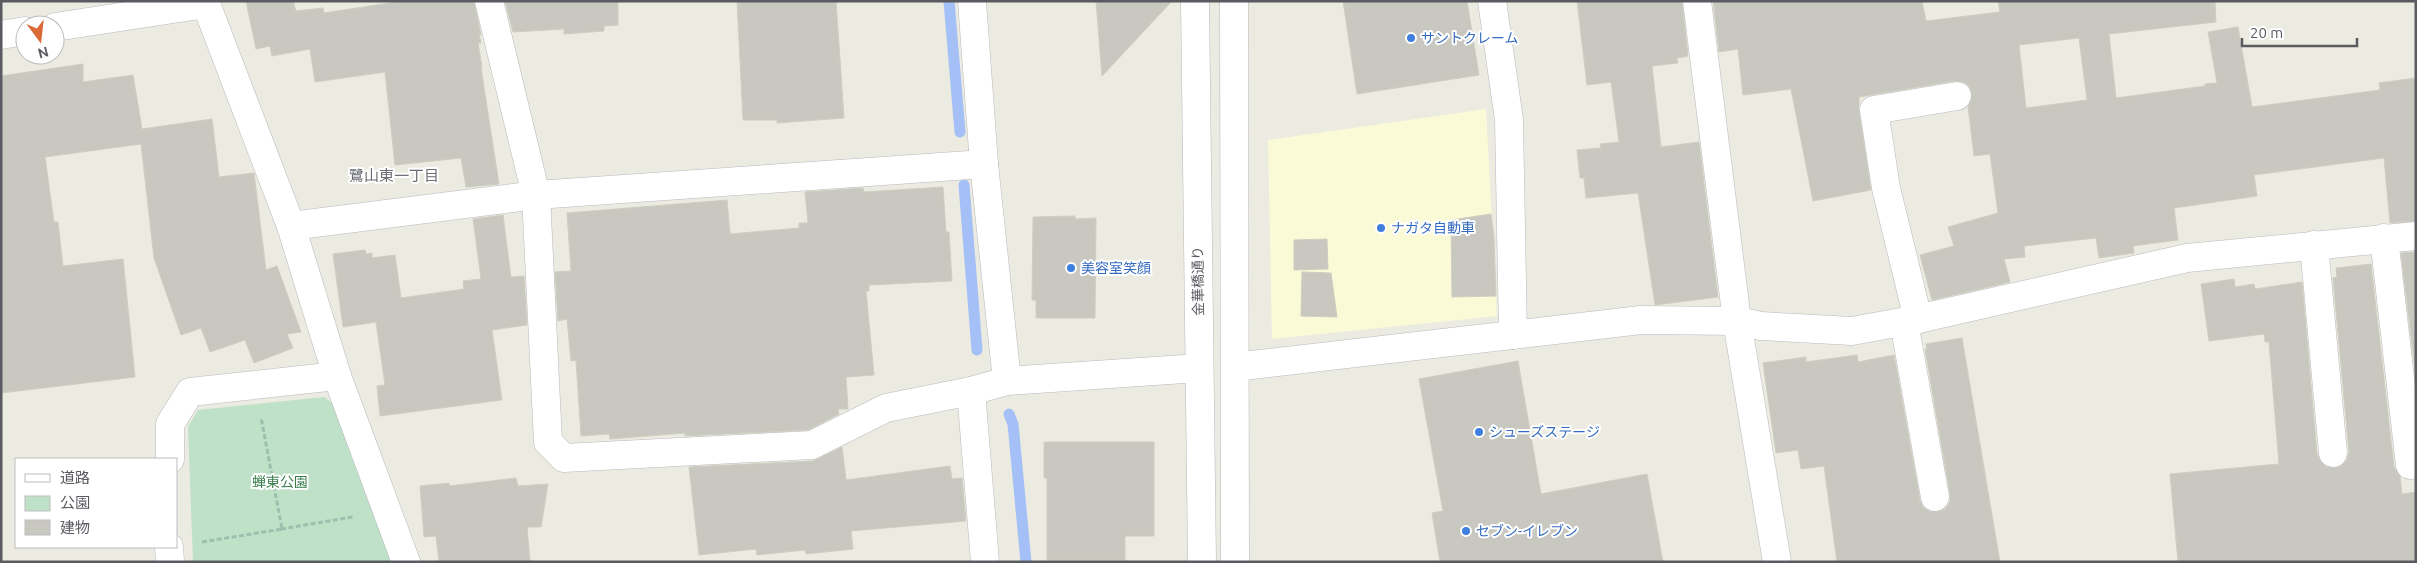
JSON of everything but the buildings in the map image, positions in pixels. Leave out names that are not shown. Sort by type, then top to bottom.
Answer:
[{"type":"street","points":[[490,1],[536,195],[548,442],[564,458],[812,445],[886,408],[971,391],[1008,381],[1199,368]]},
{"type":"street","points":[[972,1],[984,164],[1008,381]]},
{"type":"street","name":"金華橋通り","points":[[1195,1],[1202,562]]},
{"type":"street","points":[[1234,1],[1235,562]]},
{"type":"street","points":[[1492,1],[1509,120],[1513,335]]},
{"type":"street","points":[[1696,1],[1737,321],[1777,562]]},
{"type":"street","points":[[65,25],[206,3],[291,226],[337,376],[406,562]]},
{"type":"street","points":[[1,35],[15,33]]},
{"type":"street","points":[[1935,496],[1911,320],[1886,188],[1874,110],[1957,96]]},
{"type":"street","points":[[291,226],[536,195],[984,164]]},
{"type":"street","points":[[1235,367],[1641,320],[1737,321],[1761,326],[1852,331],[1911,320],[2178,259],[2416,236]]},
{"type":"street","points":[[2384,238],[2410,465]]},
{"type":"street","points":[[2314,245],[2333,453]]},
{"type":"street","points":[[170,458],[170,424],[190,392],[337,376]]},
{"type":"street","points":[[971,391],[986,562]]},
{"type":"street","points":[[169,548],[170,562]]},
{"type":"path","points":[[255,385],[282,529],[195,543],[388,512]]},
{"type":"shaded area","name":"ナガタ自動車","points":[[1486,109],[1497,316],[1272,339],[1268,140]]},
{"type":"green space","name":"蝉東公園","points":[[324,397],[339,408],[392,562],[193,562],[188,427],[198,410]]},
{"type":"waterway","points":[[949,1],[960,132]]},
{"type":"waterway","points":[[964,185],[977,350]]},
{"type":"waterway","points":[[1009,414],[1013,424],[1026,562]]},
{"type":"place","name":"サントクレーム","points":[[1411,38]]},
{"type":"place","name":"ナガタ自動車","points":[[1381,228]]},
{"type":"place","name":"美容室笑顔","points":[[1071,268]]},
{"type":"place","name":"シューズステージ","points":[[1479,432]]},
{"type":"place","name":"セブン-イレブン","points":[[1466,531]]},
{"type":"district","name":"鷺山東一丁目","points":[[394,176]]}]
